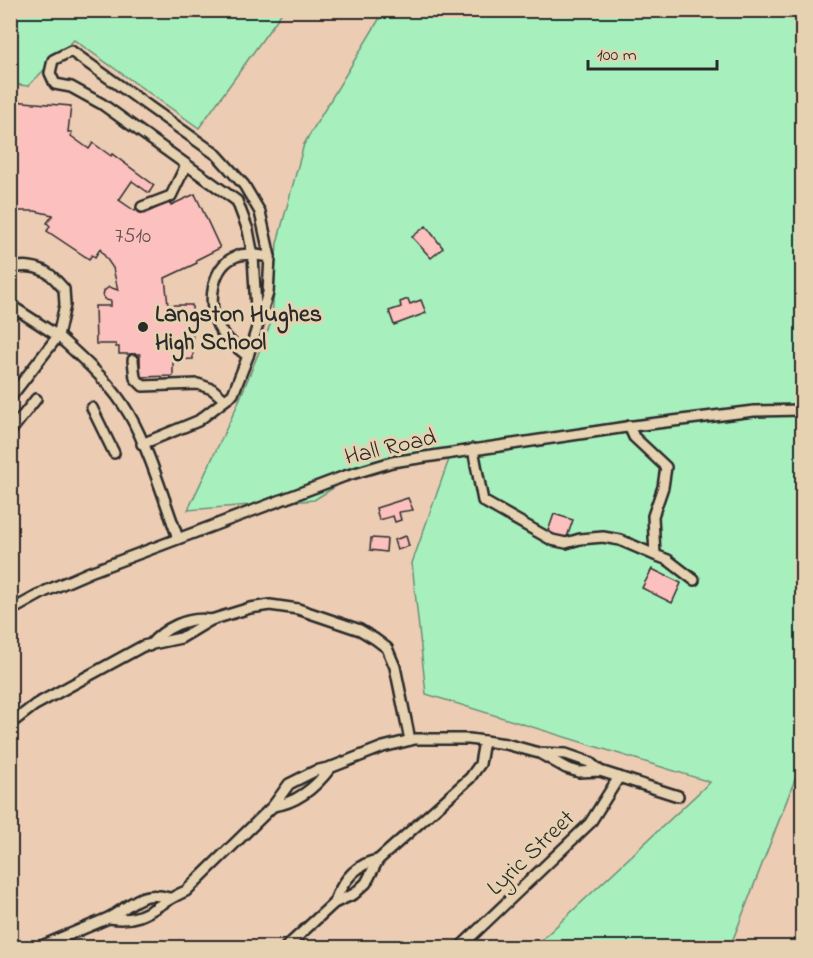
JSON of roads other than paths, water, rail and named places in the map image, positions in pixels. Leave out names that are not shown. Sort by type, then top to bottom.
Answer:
[{"type":"street","points":[[142,444],[198,421],[233,394],[248,356],[257,327],[267,293],[270,257],[261,216],[244,185],[217,155],[71,51],[53,60],[50,73],[55,84],[71,87],[102,104],[237,201],[253,256],[257,327]]},
{"type":"street","points":[[142,207],[171,196],[186,165]]},
{"type":"street","points":[[245,223],[261,216]]},
{"type":"street","points":[[248,356],[232,344],[218,327],[213,312],[212,295],[215,279],[222,266],[236,256],[270,257]]},
{"type":"street","points":[[10,271],[14,267],[27,266],[48,273],[64,289],[65,305],[58,336],[10,398]]},
{"type":"street","points":[[10,304],[58,336],[98,372],[129,414],[178,538]]},
{"type":"street","points":[[133,360],[135,378],[143,386],[198,384],[212,389],[225,400]]},
{"type":"street","points":[[10,432],[36,399]]},
{"type":"street","points":[[92,408],[114,453]]},
{"type":"street","name":"Hall Road","points":[[10,611],[54,587],[178,538],[345,476],[392,462],[629,426],[754,411],[802,410]]},
{"type":"street","points":[[629,426],[634,437],[666,467],[663,487],[653,516],[654,555]]},
{"type":"street","points":[[473,449],[483,501],[552,540],[566,543],[603,537],[620,540],[668,560],[694,580]]},
{"type":"street","points":[[10,724],[35,705],[146,646],[182,638],[211,620],[250,608],[270,605],[298,609],[360,630],[387,648],[395,667],[410,740]]},
{"type":"street","points":[[109,918],[122,920],[138,918],[169,898],[186,891],[273,806],[289,784],[299,777],[332,768],[382,747],[410,740],[470,739],[506,744],[539,753],[566,754],[578,757],[600,771],[678,796]]},
{"type":"street","points":[[285,948],[334,903],[354,894],[366,883],[378,860],[470,778],[480,764],[484,741]]},
{"type":"street","points":[[539,753],[566,768],[579,772],[600,771]]},
{"type":"street","points":[[273,806],[294,802],[322,780],[332,768]]},
{"type":"street","name":"Lyric Street","points":[[459,948],[590,823],[619,777]]},
{"type":"street","points":[[334,903],[340,889],[358,868],[368,862],[378,860]]},
{"type":"street","points":[[37,948],[109,918],[129,903],[141,898],[158,895],[169,898]]},
{"type":"place","name":"Langston Hughes High School","points":[[143,327]]}]
